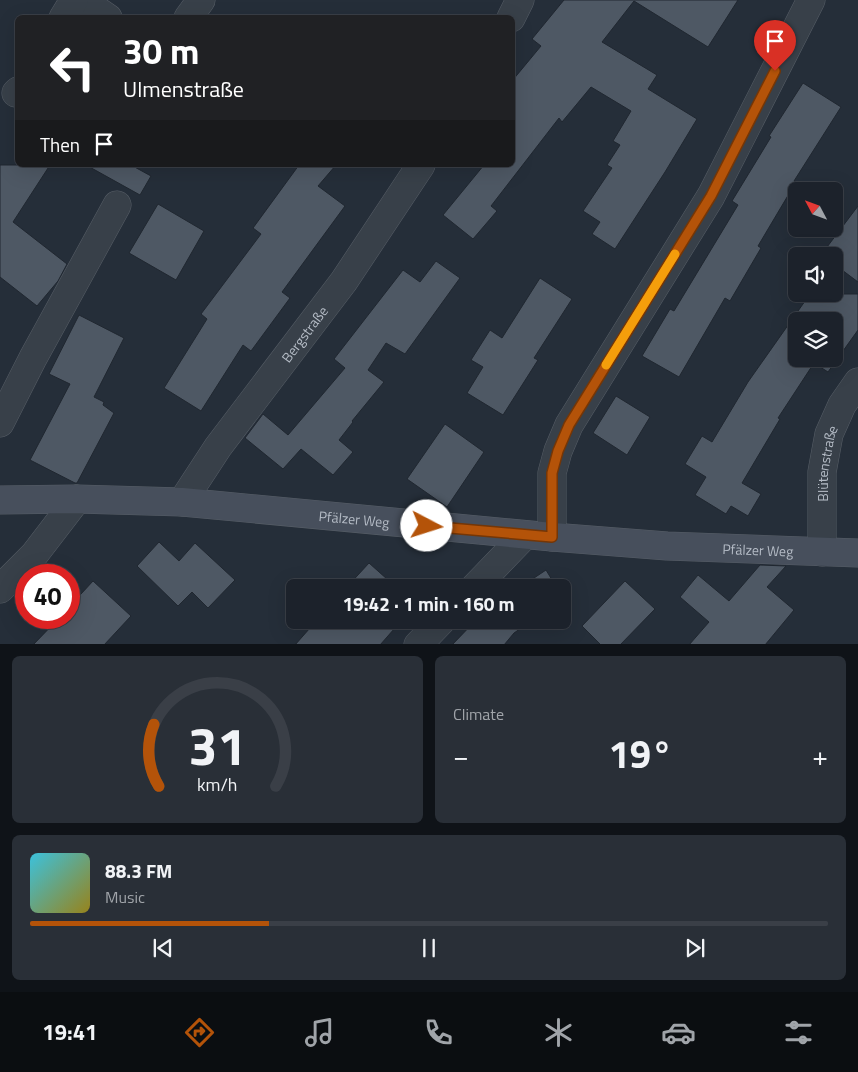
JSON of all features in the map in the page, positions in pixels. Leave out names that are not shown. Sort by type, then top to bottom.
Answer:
[{"type":"street","points":[[65,15],[74,0]]},
{"type":"street","points":[[82,0],[104,15]]},
{"type":"street","points":[[190,15],[201,0]]},
{"type":"street","points":[[512,15],[520,0]]},
{"type":"street","points":[[485,579],[538,536],[558,451],[569,425],[711,196],[811,0]]},
{"type":"street","name":"Bergstraße","points":[[182,502],[218,447],[344,281],[421,167]]},
{"type":"street","points":[[0,422],[117,205]]},
{"type":"street","name":"Blütenstraße","points":[[822,552],[822,472],[829,434],[842,405],[858,382]]},
{"type":"street","points":[[0,589],[34,555],[77,499]]},
{"type":"street","name":"Pfälzer Weg","points":[[0,500],[77,499],[182,502],[538,536],[667,546],[858,553]]},
{"type":"street","points":[[418,644],[433,629]]},
{"type":"building","points":[[564,0],[738,0],[708,47],[634,1],[602,42],[657,75],[648,89],[697,119],[615,249],[592,234],[600,222],[583,211],[612,168],[607,165],[620,145],[613,141],[631,111],[591,87],[562,122],[559,118],[491,206],[497,211],[473,239],[443,215],[482,167],[515,167],[515,77],[541,46],[532,39]]},
{"type":"building","points":[[803,83],[841,107],[794,181],[796,182],[788,182],[788,195],[758,246],[761,248],[730,301],[725,298],[679,377],[642,356],[670,309],[674,311],[738,205],[732,201],[771,137],[769,136]]},
{"type":"building","points":[[0,165],[49,167],[13,222],[67,264],[58,281],[37,306],[0,277]]},
{"type":"building","points":[[90,167],[135,167],[151,176],[140,195]]},
{"type":"building","points":[[298,167],[334,167],[318,186],[345,206],[282,292],[290,298],[251,351],[243,345],[201,411],[164,388],[207,319],[201,314],[261,234],[253,228]]},
{"type":"building","points":[[158,204],[204,231],[176,280],[129,253]]},
{"type":"building","points":[[858,206],[858,282],[843,271],[843,247],[827,247],[834,238],[843,237],[843,226]]},
{"type":"building","points":[[436,261],[460,278],[405,354],[386,343],[368,370],[384,382],[339,440],[353,452],[333,475],[301,449],[283,469],[245,438],[263,414],[288,435],[345,368],[334,359],[403,270],[420,282]]},
{"type":"building","points":[[540,278],[572,299],[534,358],[538,360],[503,415],[467,393],[483,367],[471,360],[490,330],[502,338]]},
{"type":"building","points":[[843,294],[858,294],[858,330],[843,351],[843,312],[797,312],[804,302],[843,302]]},
{"type":"building","points":[[79,315],[124,338],[94,397],[104,402],[103,405],[114,413],[77,483],[75,483],[30,460],[70,384],[49,374]]},
{"type":"building","points":[[788,325],[788,367],[811,367],[778,418],[780,419],[742,483],[761,494],[748,516],[731,506],[726,514],[695,495],[706,477],[685,464],[702,436],[712,442],[748,382]]},
{"type":"building","points":[[820,367],[832,367],[828,372]]},
{"type":"building","points":[[616,396],[650,417],[627,455],[593,433]]},
{"type":"building","points":[[445,424],[484,452],[447,507],[407,479]]},
{"type":"building","points":[[159,542],[179,561],[195,543],[235,580],[208,608],[192,592],[178,606],[137,566]]},
{"type":"building","points":[[369,563],[387,579],[354,579]]},
{"type":"building","points":[[760,565],[786,566],[767,587],[794,610],[766,644],[690,644],[709,622],[680,597],[698,575],[729,601]]},
{"type":"building","points":[[546,570],[552,579],[532,579]]},
{"type":"building","points":[[93,581],[131,616],[105,644],[34,644],[48,629],[80,629],[80,595]]},
{"type":"building","points":[[625,581],[655,609],[621,644],[600,644],[582,626]]},
{"type":"building","points":[[309,629],[394,629],[381,644],[296,644]]},
{"type":"building","points":[[467,629],[520,629],[505,644],[453,644]]},
{"type":"slow traffic","points":[[606,365],[675,254]]},
{"type":"route","points":[[427,526],[552,537],[552,473],[558,451],[569,425],[711,196],[775,71]]}]
